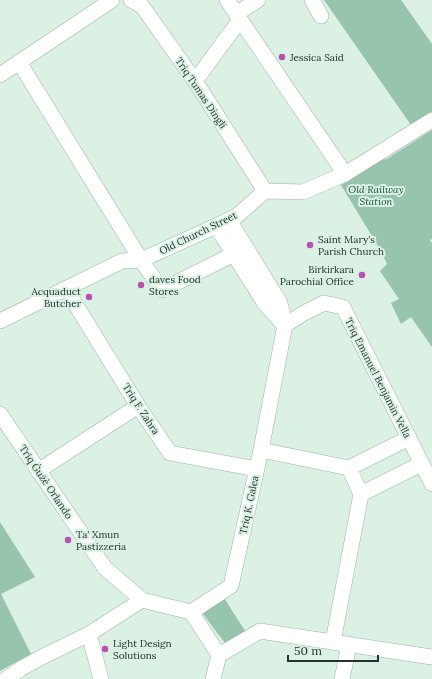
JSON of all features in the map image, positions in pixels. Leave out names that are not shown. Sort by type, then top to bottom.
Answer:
[{"type":"street","points":[[0,75],[112,0]]},
{"type":"street","name":"Triq Tumas Dingli","points":[[131,0],[142,6],[195,81],[265,191]]},
{"type":"street","points":[[227,0],[345,174]]},
{"type":"street","points":[[195,81],[238,17],[258,0]]},
{"type":"street","points":[[312,0],[321,16]]},
{"type":"street","points":[[19,62],[141,260],[162,290],[240,250]]},
{"type":"street","points":[[265,191],[306,197],[432,120]]},
{"type":"street","name":"Old Church Street","points":[[0,321],[66,290],[122,261],[141,260],[222,223],[238,215],[265,191]]},
{"type":"street","name":"Triq K. Galea","points":[[191,612],[232,586],[285,325],[280,303],[240,250],[222,223]]},
{"type":"street","name":"Triq K. Galea","points":[[240,250],[252,284],[265,304],[285,325]]},
{"type":"street","name":"Triq F. Zahra","points":[[66,290],[138,406],[170,453],[256,469]]},
{"type":"street","points":[[280,303],[304,313]]},
{"type":"street","name":"Triq Emanuel Benjamin Vella","points":[[285,325],[324,303],[343,308],[432,484]]},
{"type":"street","points":[[38,471],[138,406]]},
{"type":"street","name":"Triq Ġużè Orlando","points":[[0,414],[105,568],[142,600],[191,612]]},
{"type":"street","points":[[260,450],[349,468],[409,438]]},
{"type":"street","points":[[361,494],[422,464]]},
{"type":"street","points":[[333,642],[361,494],[349,468]]},
{"type":"street","points":[[6,679],[42,657],[89,634],[142,600]]},
{"type":"street","points":[[191,612],[219,655],[214,679]]},
{"type":"street","points":[[219,655],[260,631],[432,657]]},
{"type":"street","points":[[89,634],[101,679]]},
{"type":"street","points":[[342,679],[349,645]]},
{"type":"green space","points":[[324,0],[401,0],[432,44],[432,112],[411,125]]},
{"type":"green space","name":"Old Railway Station","points":[[432,130],[432,239],[430,240],[432,243],[432,347],[411,317],[401,324],[391,303],[399,299],[380,271],[387,264],[381,251],[341,185],[384,158],[385,160]]},
{"type":"green space","points":[[0,522],[35,577],[1,594],[31,654],[0,671]]},
{"type":"green space","points":[[224,598],[249,637],[228,647],[203,614]]},
{"type":"place","name":"Jessica Said","points":[[282,57]]},
{"type":"place","name":"Saint Mary's Parish Church","points":[[310,245]]},
{"type":"place","name":"Birkirkara Parochial Office","points":[[362,275]]},
{"type":"place","name":"daves Food Stores","points":[[141,285]]},
{"type":"place","name":"Acquaduct Butcher","points":[[89,297]]},
{"type":"place","name":"Ta' Xmun Pastizzeria","points":[[68,540]]},
{"type":"place","name":"Light Design Solutions","points":[[105,649]]}]
